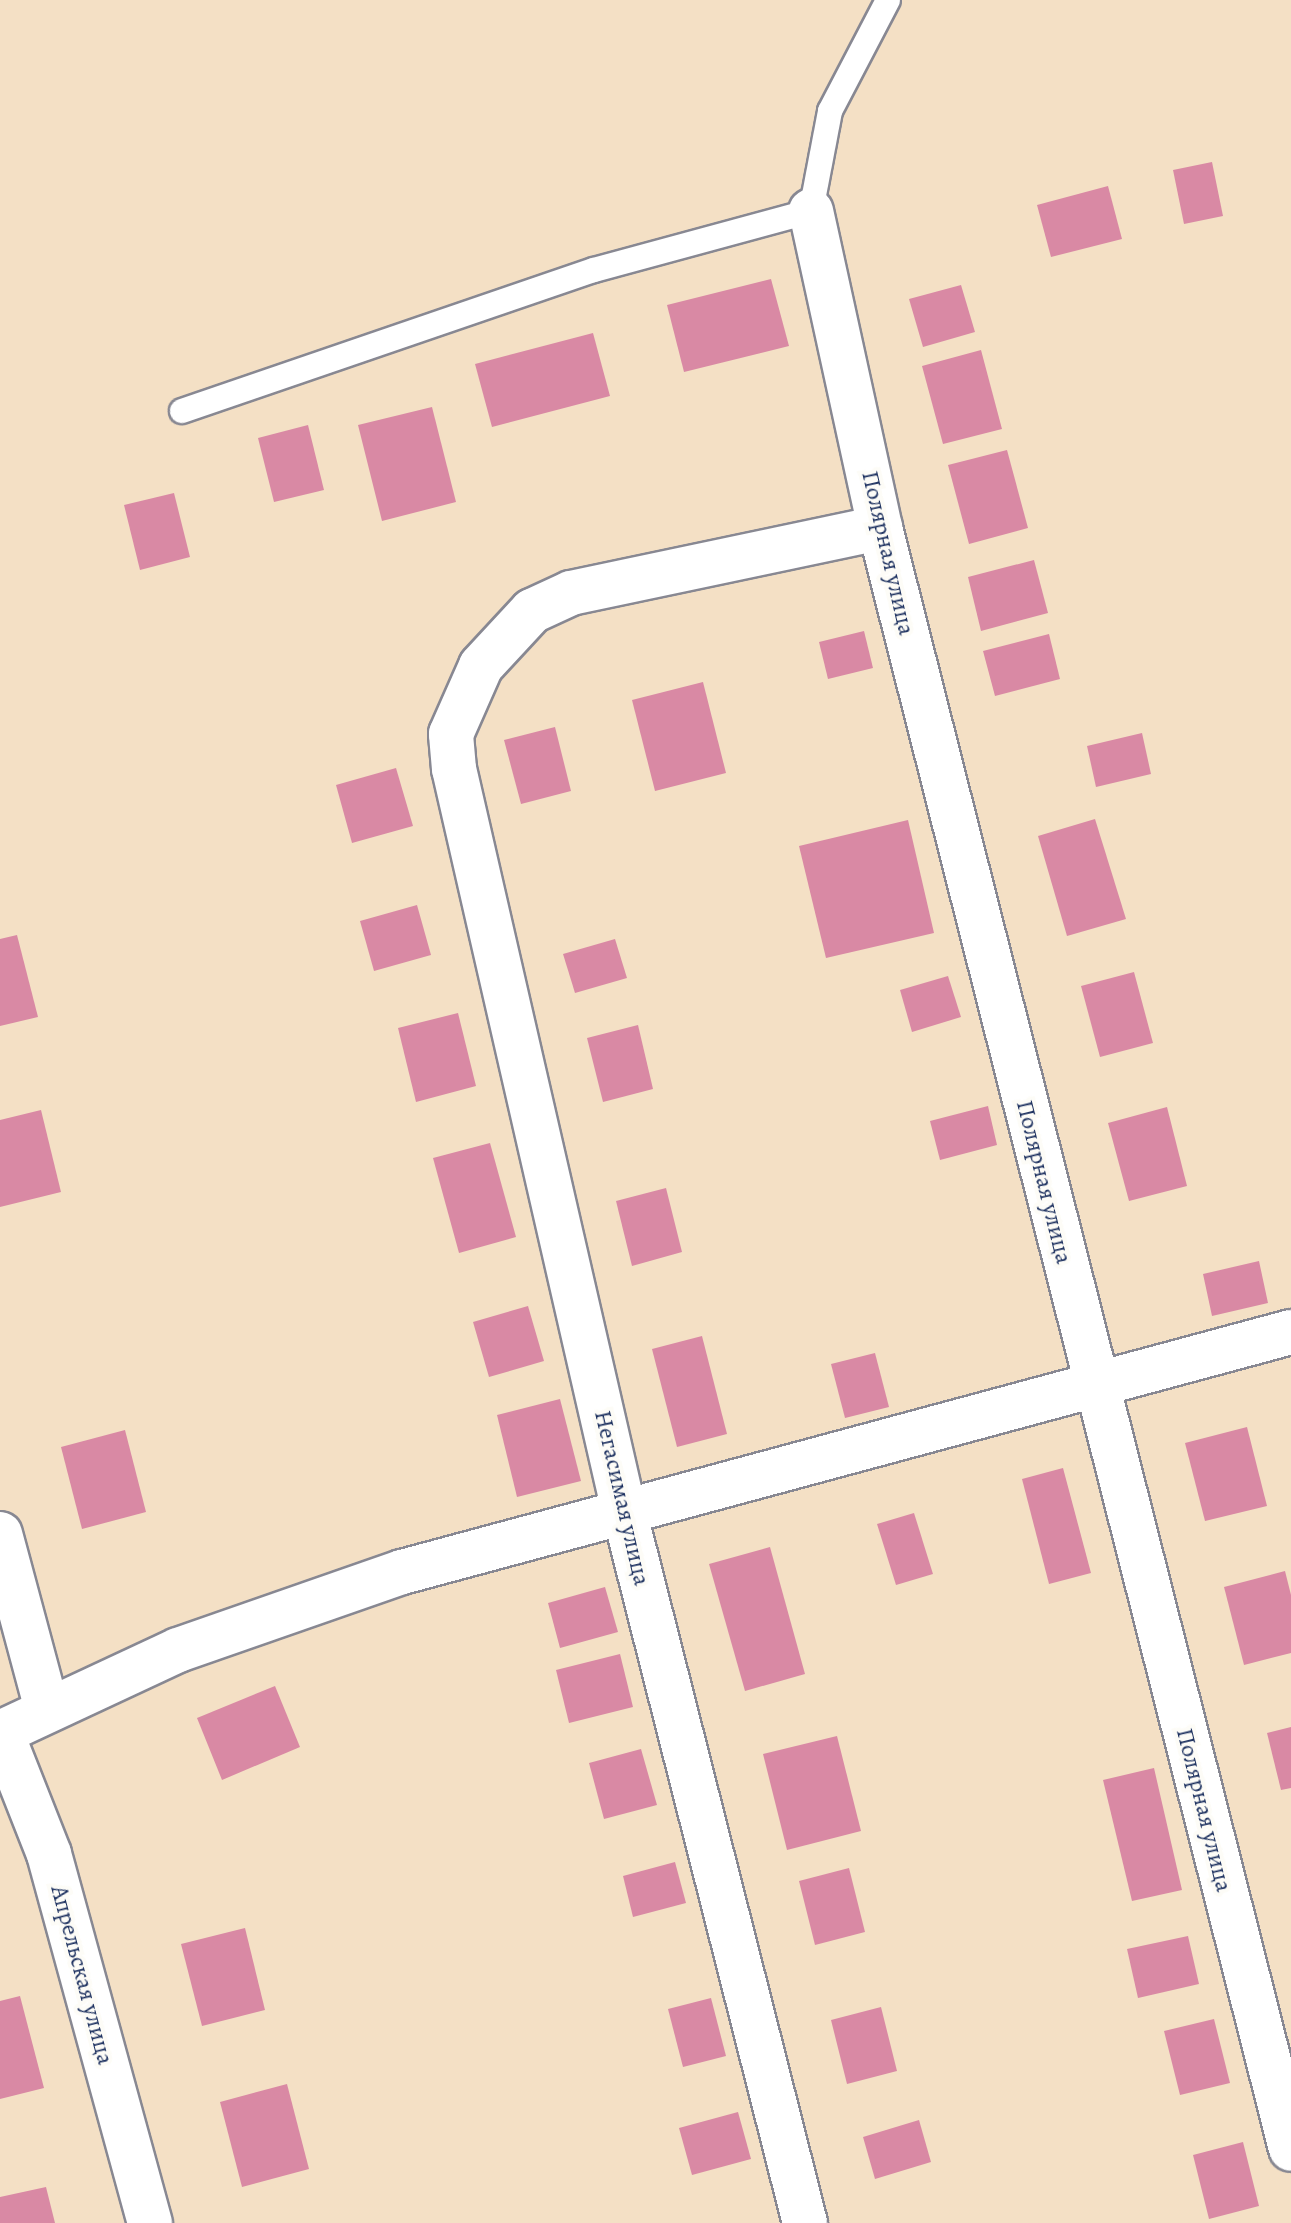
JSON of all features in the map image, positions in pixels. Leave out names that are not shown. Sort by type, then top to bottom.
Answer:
[{"type":"street","name":"Полярная улица","points":[[811,211],[880,528],[1095,1387],[1291,2149]]},
{"type":"street","name":"Негасимая улица","points":[[805,2223],[624,1511],[454,769],[451,734],[481,666],[532,611],[571,593],[880,528]]},
{"type":"street","points":[[0,1732],[178,1650],[402,1572],[1291,1332]]},
{"type":"street","points":[[0,1534],[47,1710]]},
{"type":"street","name":"Апрельская улица","points":[[0,1732],[49,1854],[150,2223]]},
{"type":"lane","points":[[182,411],[594,270],[811,211],[830,111],[888,0]]},
{"type":"building","points":[[1212,162],[1223,216],[1184,224],[1173,170]]},
{"type":"building","points":[[1108,186],[1122,239],[1051,257],[1037,205]]},
{"type":"building","points":[[771,279],[789,346],[684,372],[667,305]]},
{"type":"building","points":[[961,285],[975,332],[923,347],[909,299]]},
{"type":"building","points":[[593,333],[610,396],[492,427],[475,364]]},
{"type":"building","points":[[981,350],[1002,429],[943,444],[922,366]]},
{"type":"building","points":[[432,407],[456,502],[382,521],[358,425]]},
{"type":"building","points":[[308,425],[324,490],[274,502],[258,438]]},
{"type":"building","points":[[1007,450],[1028,528],[969,544],[948,465]]},
{"type":"building","points":[[174,493],[190,557],[140,570],[124,505]]},
{"type":"building","points":[[1034,560],[1048,613],[981,631],[968,577]]},
{"type":"building","points":[[864,631],[873,668],[828,679],[819,642]]},
{"type":"building","points":[[1049,634],[1060,679],[995,696],[983,651]]},
{"type":"building","points":[[703,682],[726,773],[655,791],[632,700]]},
{"type":"building","points":[[555,727],[571,791],[521,804],[504,740]]},
{"type":"building","points":[[1142,733],[1151,774],[1096,787],[1087,746]]},
{"type":"building","points":[[396,768],[413,826],[352,843],[336,785]]},
{"type":"building","points":[[1095,819],[1126,919],[1067,936],[1038,836]]},
{"type":"building","points":[[908,820],[934,933],[826,958],[799,846]]},
{"type":"building","points":[[417,905],[431,955],[374,971],[360,921]]},
{"type":"building","points":[[17,935],[38,1017],[0,1026],[0,939]]},
{"type":"building","points":[[615,939],[627,978],[575,993],[563,954]]},
{"type":"building","points":[[1134,972],[1153,1043],[1100,1057],[1081,986]]},
{"type":"building","points":[[948,976],[961,1017],[912,1032],[900,990]]},
{"type":"building","points":[[458,1013],[476,1086],[416,1102],[398,1028]]},
{"type":"building","points":[[638,1025],[653,1089],[603,1102],[587,1038]]},
{"type":"building","points":[[988,1106],[997,1145],[940,1160],[930,1121]]},
{"type":"building","points":[[1167,1107],[1187,1186],[1129,1201],[1108,1123]]},
{"type":"building","points":[[41,1110],[61,1192],[0,1207],[0,1120]]},
{"type":"building","points":[[490,1143],[516,1237],[459,1253],[433,1158]]},
{"type":"building","points":[[666,1188],[682,1252],[632,1266],[616,1201]]},
{"type":"building","points":[[1259,1261],[1268,1303],[1212,1316],[1203,1274]]},
{"type":"building","points":[[528,1306],[544,1361],[489,1377],[473,1322]]},
{"type":"building","points":[[702,1336],[727,1434],[677,1447],[652,1349]]},
{"type":"building","points":[[875,1353],[889,1407],[845,1418],[831,1364]]},
{"type":"building","points":[[560,1399],[581,1481],[517,1497],[497,1415]]},
{"type":"building","points":[[1247,1427],[1267,1506],[1205,1521],[1185,1443]]},
{"type":"building","points":[[125,1430],[146,1512],[82,1529],[61,1447]]},
{"type":"building","points":[[1063,1468],[1091,1573],[1049,1584],[1022,1479]]},
{"type":"building","points":[[914,1513],[933,1574],[896,1585],[877,1524]]},
{"type":"building","points":[[770,1547],[805,1674],[745,1691],[709,1564]]},
{"type":"building","points":[[1285,1571],[1291,1595],[1291,1653],[1244,1665],[1224,1587]]},
{"type":"building","points":[[605,1587],[618,1632],[560,1648],[548,1603]]},
{"type":"building","points":[[620,1654],[633,1707],[569,1723],[556,1670]]},
{"type":"building","points":[[275,1686],[300,1747],[222,1780],[197,1718]]},
{"type":"building","points":[[1291,1727],[1291,1788],[1281,1790],[1267,1733]]},
{"type":"building","points":[[837,1736],[861,1831],[787,1850],[763,1754]]},
{"type":"building","points":[[641,1749],[657,1805],[604,1819],[589,1763]]},
{"type":"building","points":[[1154,1768],[1182,1890],[1132,1901],[1103,1780]]},
{"type":"building","points":[[675,1862],[686,1903],[633,1917],[623,1876]]},
{"type":"building","points":[[849,1868],[865,1932],[815,1945],[799,1881]]},
{"type":"building","points":[[245,1928],[265,2010],[202,2026],[181,1944]]},
{"type":"building","points":[[1188,1936],[1199,1984],[1138,1998],[1127,1949]]},
{"type":"building","points":[[20,1996],[44,2088],[0,2099],[0,2001]]},
{"type":"building","points":[[711,1998],[726,2056],[683,2067],[668,2009]]},
{"type":"building","points":[[881,2007],[897,2071],[847,2084],[831,2020]]},
{"type":"building","points":[[1214,2019],[1230,2083],[1180,2095],[1164,2031]]},
{"type":"building","points":[[287,2084],[309,2169],[242,2187],[220,2102]]},
{"type":"building","points":[[738,2112],[751,2159],[692,2175],[679,2128]]},
{"type":"building","points":[[919,2120],[931,2162],[875,2179],[863,2137]]},
{"type":"building","points":[[1243,2142],[1259,2206],[1209,2219],[1193,2155]]},
{"type":"building","points":[[46,2187],[55,2223],[0,2223],[0,2197]]}]
